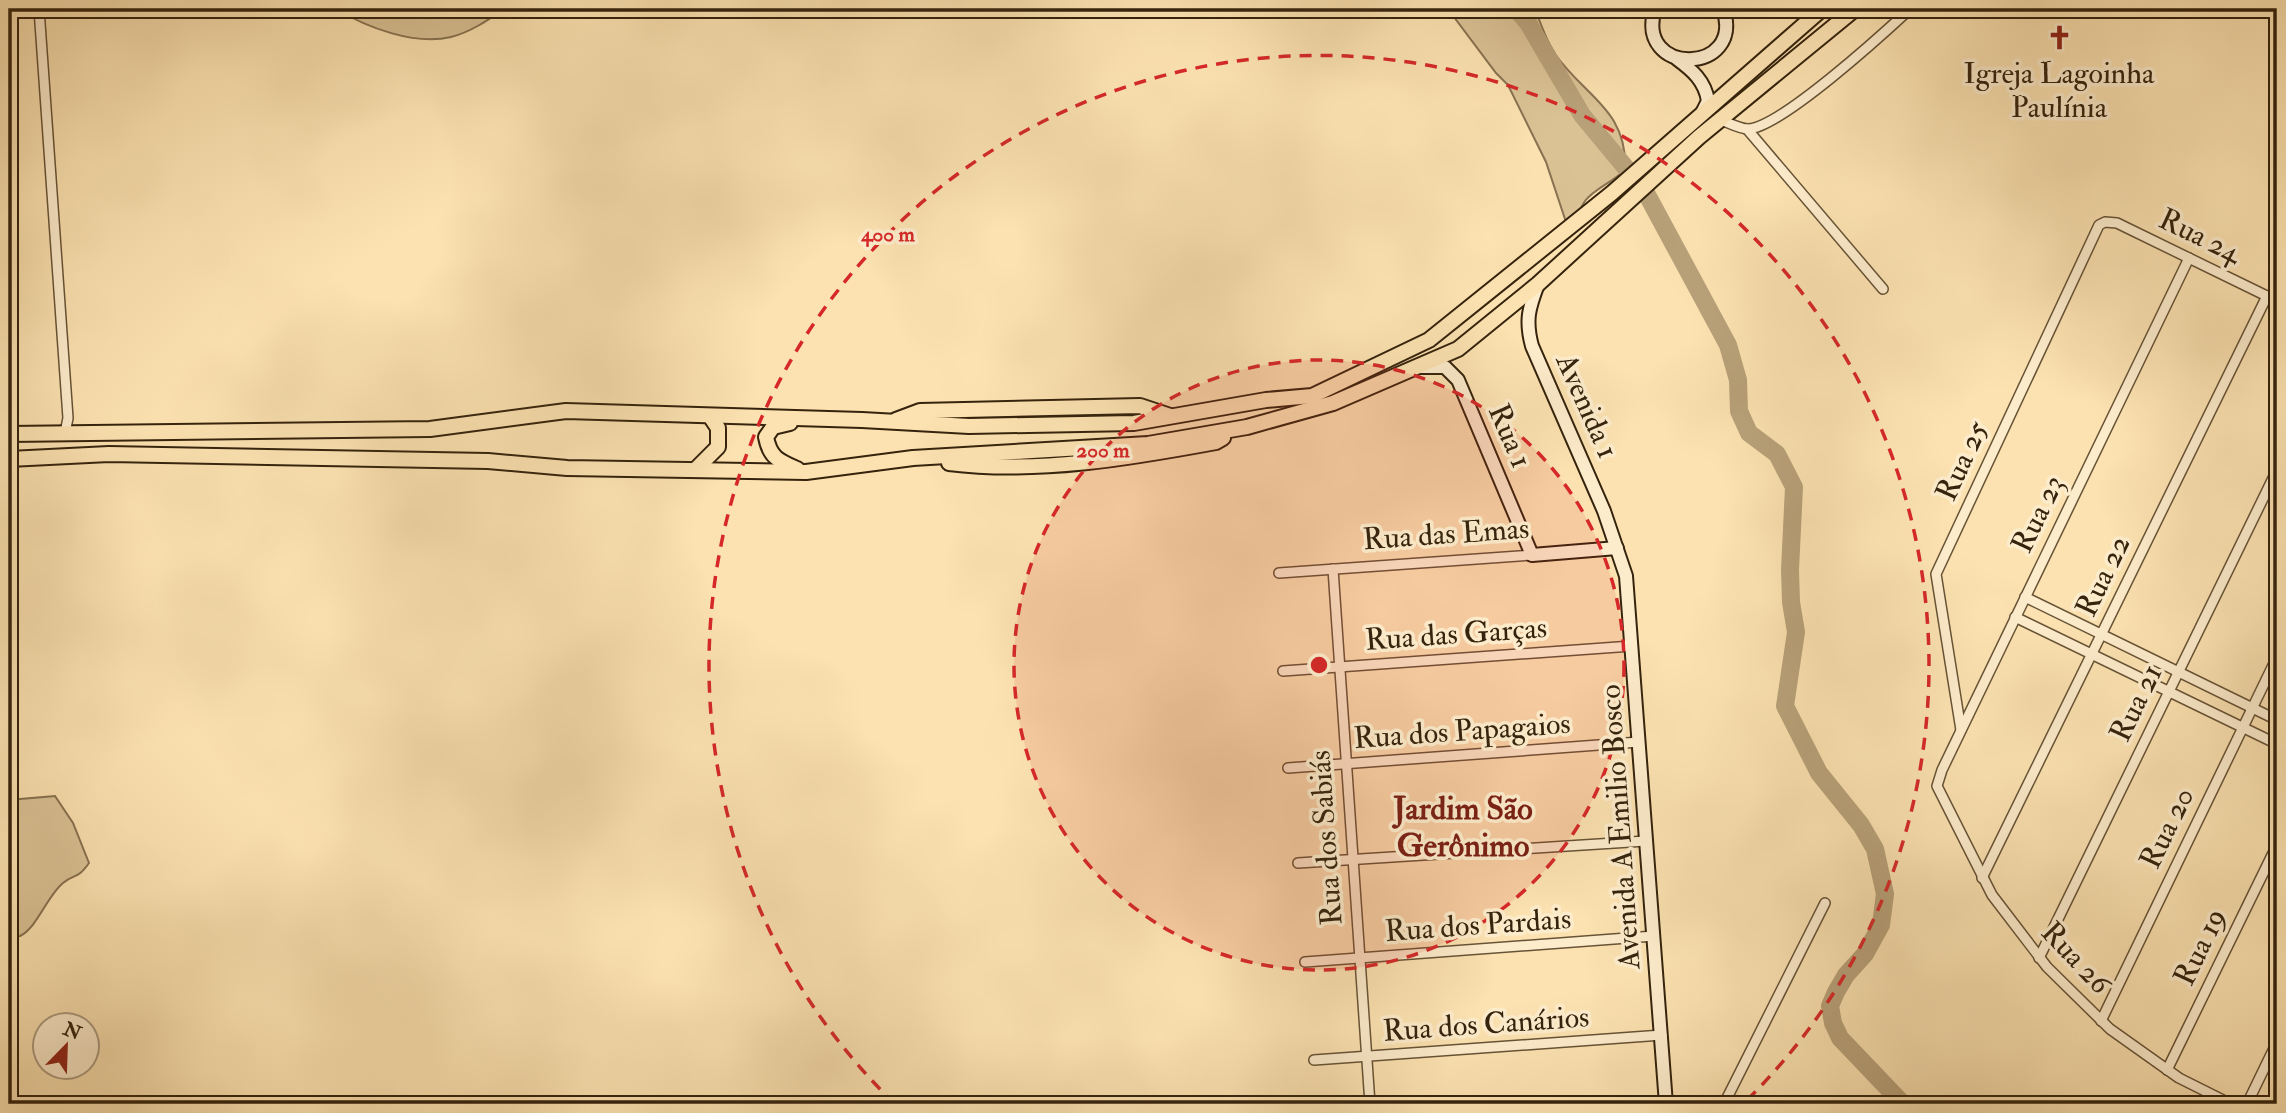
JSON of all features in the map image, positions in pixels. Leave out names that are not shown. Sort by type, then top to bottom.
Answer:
[{"type":"main road","points":[[1648,9],[1659,45],[1694,73],[1702,83],[1708,101],[1701,115]]},
{"type":"main road","points":[[1652,26],[1655,9]]},
{"type":"main road","points":[[1674,57],[1683,60],[1702,58],[1718,47],[1726,30],[1727,20],[1723,9]]},
{"type":"main road","points":[[9,434],[430,429],[566,411],[969,426],[1134,423],[1266,400],[1312,396],[1429,340],[1612,193],[1822,9]]},
{"type":"main road","points":[[9,459],[109,454],[488,461],[567,468],[806,472],[913,458],[1148,444],[1247,427],[1333,403],[1458,349],[1538,284],[1699,137],[1854,9]]},
{"type":"main road","name":"Avenida 1","points":[[1538,284],[1529,311],[1527,328],[1532,346],[1604,511],[1617,548]]},
{"type":"main road","name":"Rua 1","points":[[1418,366],[1445,367],[1458,380],[1532,555]]},
{"type":"main road","points":[[695,469],[718,447],[718,428],[710,416]]},
{"type":"main road","points":[[797,419],[773,427],[766,437],[768,450],[779,461],[806,472]]},
{"type":"main road","name":"Rua das Emas","points":[[1532,555],[1617,548]]},
{"type":"main road","name":"Avenida A Emilio Bosco","points":[[1617,548],[1626,576],[1666,1104]]},
{"type":"street","points":[[39,9],[68,418],[65,433]]},
{"type":"street","points":[[1747,129],[1767,122],[1800,103],[1910,9]]},
{"type":"street","points":[[1721,120],[1747,129],[1884,289]]},
{"type":"street","name":"Rua 24","points":[[2099,225],[2105,222],[2117,223],[2277,301]]},
{"type":"street","name":"Rua 25","points":[[1961,730],[1936,574],[2099,225]]},
{"type":"street","name":"Rua 23","points":[[1939,794],[1938,779],[2189,258]]},
{"type":"street","name":"Rua 22","points":[[1982,878],[2267,296]]},
{"type":"street","name":"Rua 21","points":[[2039,958],[2277,470]]},
{"type":"street","name":"Rua das Emas","points":[[1279,573],[1532,555]]},
{"type":"street","name":"Rua dos Sabiás","points":[[1333,569],[1370,1104]]},
{"type":"street","points":[[2025,597],[2277,720]]},
{"type":"street","points":[[2015,617],[2277,744]]},
{"type":"street","name":"Rua das Garças","points":[[1283,671],[1632,646]]},
{"type":"street","name":"Rua 20","points":[[2101,1021],[2277,657]]},
{"type":"street","name":"Rua dos Papagaios","points":[[1288,768],[1639,743]]},
{"type":"street","name":"Rua 26","points":[[1939,794],[1982,878],[2017,931],[2039,958],[2101,1021],[2167,1070],[2231,1104]]},
{"type":"street","points":[[1298,863],[1646,841]]},
{"type":"street","name":"Rua 19","points":[[2167,1070],[2277,845]]},
{"type":"street","points":[[1724,1104],[1825,904]]},
{"type":"street","name":"Rua dos Pardais","points":[[1305,962],[1654,936]]},
{"type":"street","name":"Rua dos Canários","points":[[1314,1060],[1662,1035]]},
{"type":"street","points":[[2247,1104],[2277,1042]]},
{"type":"shaded area","points":[[336,9],[504,9],[465,32],[451,37],[422,39],[376,28]]},
{"type":"shaded area","points":[[1448,9],[1535,9],[1555,54],[1612,118],[1620,133],[1625,170],[1589,197],[1569,231],[1546,162],[1508,85]]},
{"type":"shaded area","points":[[55,796],[73,823],[89,863],[82,872],[57,889],[26,932],[20,936],[9,937],[9,800]]},
{"type":"waterway","points":[[1516,9],[1528,23],[1582,115],[1645,191],[1728,345],[1738,380],[1739,411],[1749,433],[1777,454],[1794,487],[1790,570],[1796,632],[1785,706],[1819,773],[1861,825],[1875,849],[1885,894],[1881,925],[1865,954],[1846,975],[1830,1006],[1833,1023],[1840,1038],[1903,1104]]},
{"type":"place","name":"Igreja Lagoinha Paulínia","points":[[2059,38]]},
{"type":"district","name":"Jardim São Gerônimo","points":[[1463,828]]}]
